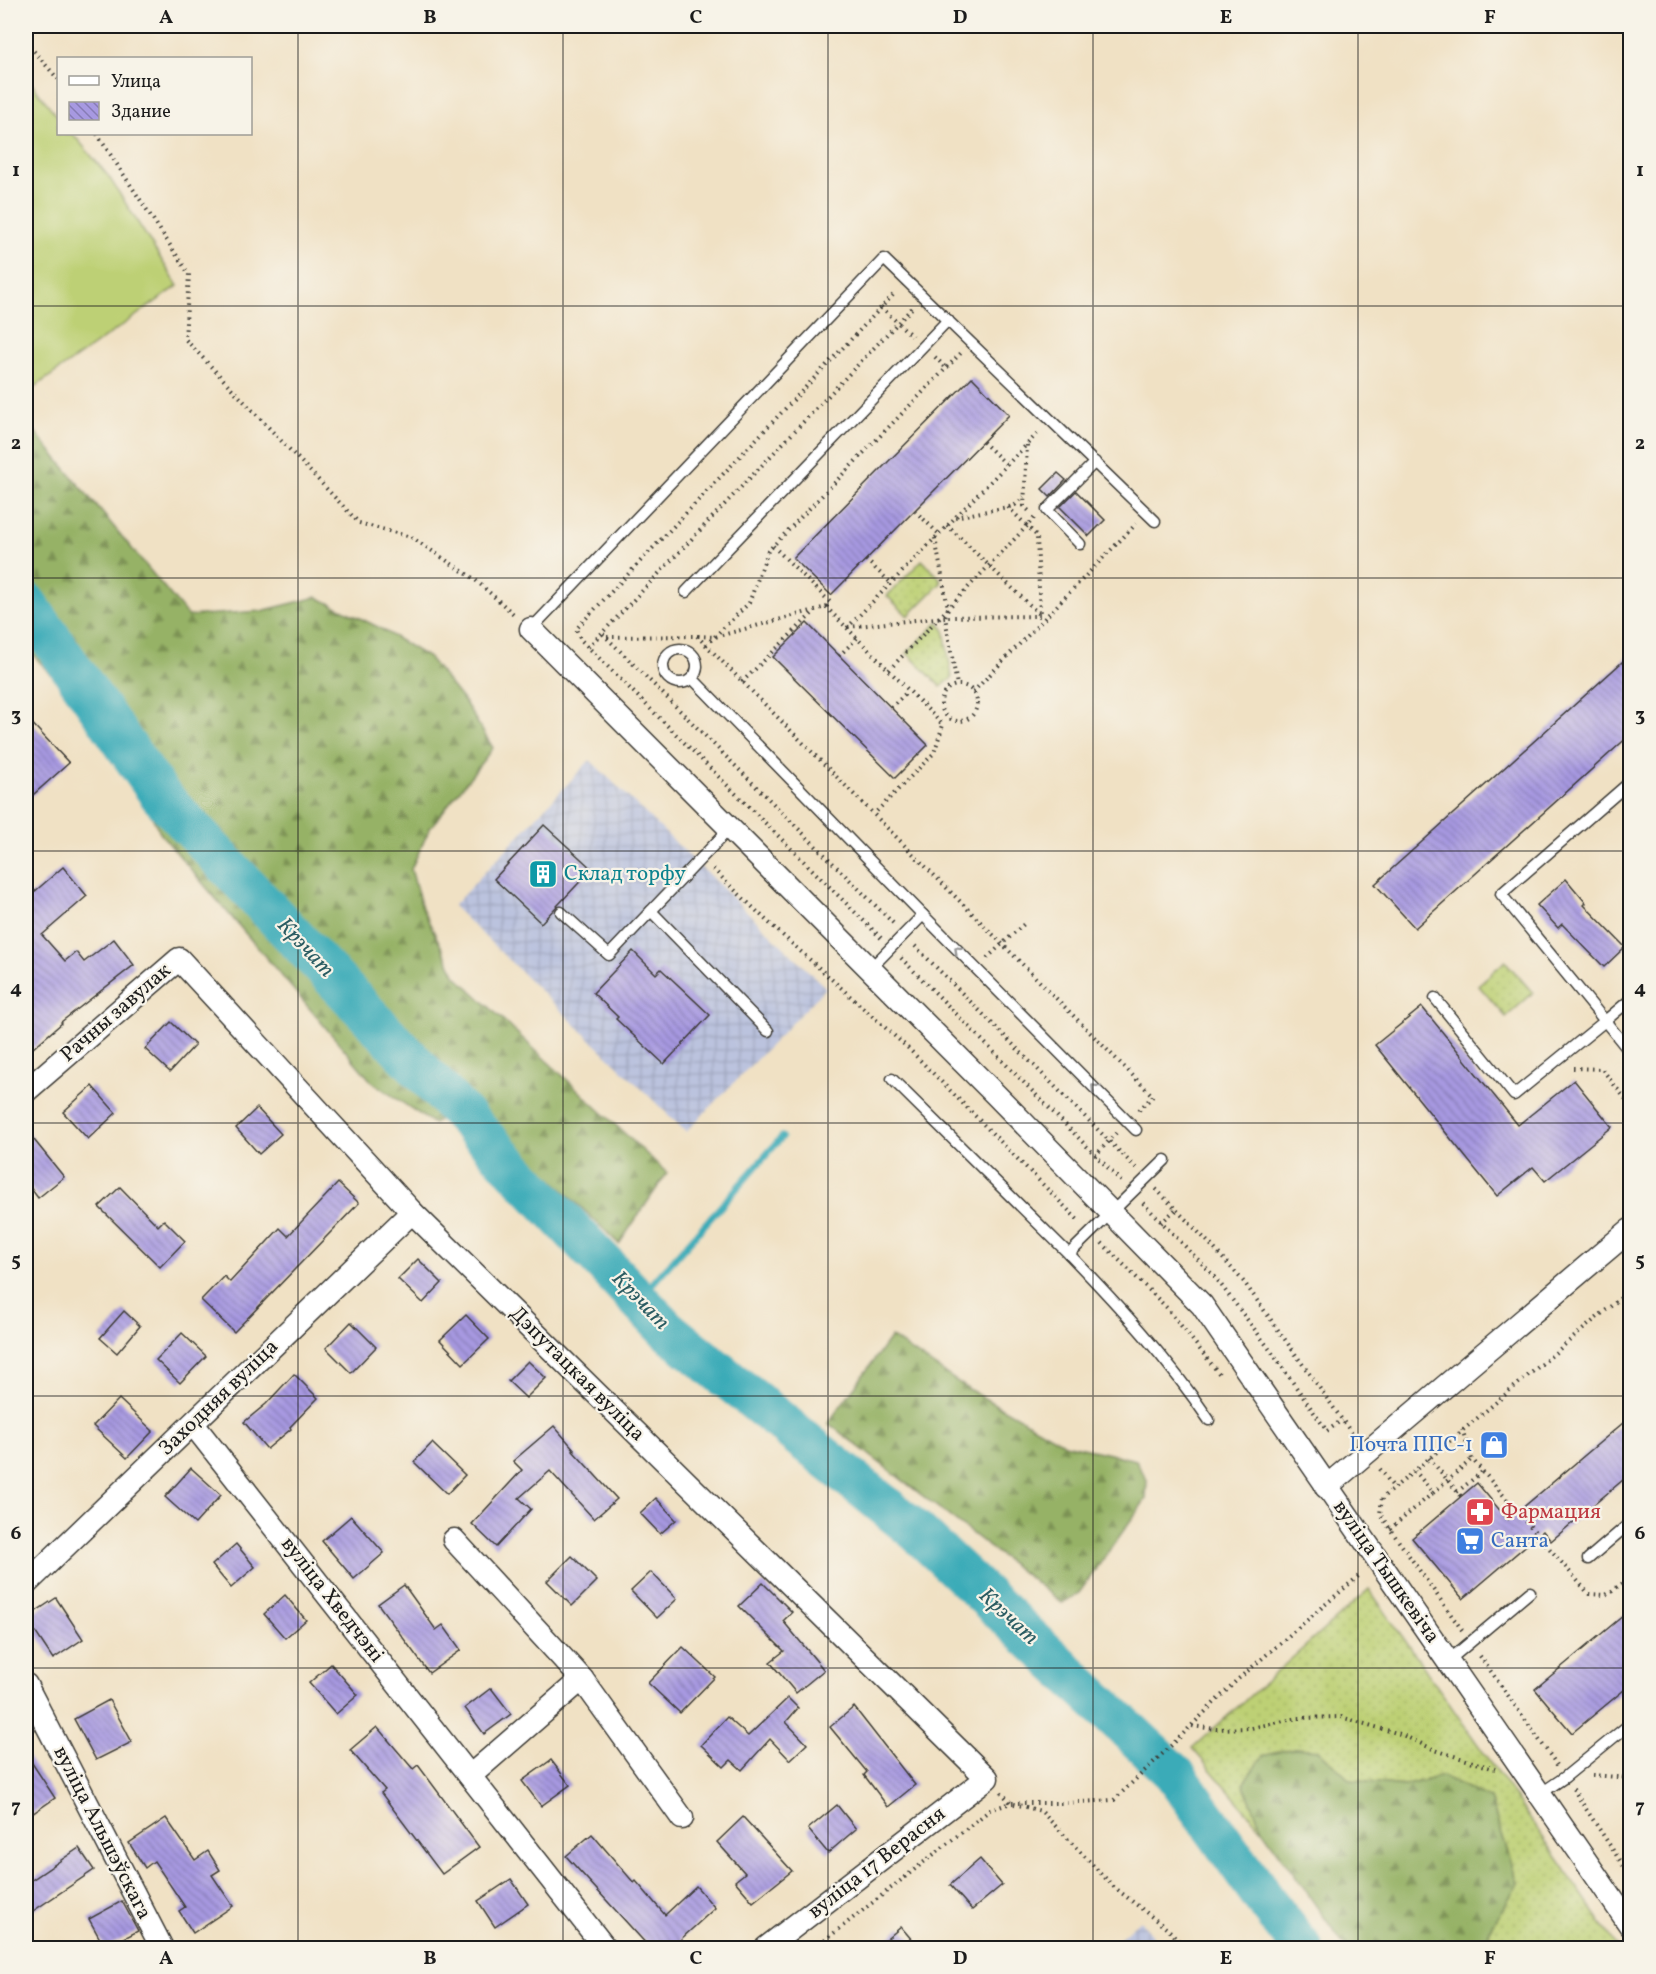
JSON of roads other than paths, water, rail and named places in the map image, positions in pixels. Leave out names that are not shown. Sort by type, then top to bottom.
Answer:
[{"type":"street","points":[[531,629],[1202,1305],[1326,1487]]},
{"type":"street","name":"Рачны завулак","points":[[26,1091],[179,959]]},
{"type":"street","name":"Дэпутацкая вуліца","points":[[179,959],[412,1212],[987,1778]]},
{"type":"street","name":"Заходняя вуліца","points":[[26,1584],[412,1212]]},
{"type":"street","name":"вуліца Тышкевіча","points":[[1630,1230],[1326,1487],[1630,1925]]},
{"type":"street","name":"вуліца Хведчэні","points":[[193,1424],[605,1948]]},
{"type":"street","points":[[454,1540],[582,1679],[682,1818]]},
{"type":"street","points":[[470,1776],[582,1679]]},
{"type":"street","name":"вуліца Альшэўскага","points":[[26,1685],[162,1948]]},
{"type":"street","name":"вуліца 17 Верасня","points":[[766,1948],[987,1778]]},
{"type":"lane","points":[[531,629],[884,259],[1151,517]]},
{"type":"lane","points":[[686,592],[948,320]]},
{"type":"lane","points":[[1080,544],[1047,510],[1095,462]]},
{"type":"lane","points":[[693,679],[1136,1130]]},
{"type":"lane","points":[[1630,782],[1501,894],[1630,1052]]},
{"type":"lane","points":[[561,912],[609,956],[730,828]]},
{"type":"lane","points":[[651,911],[768,1031]]},
{"type":"lane","points":[[870,969],[923,915]]},
{"type":"lane","points":[[1434,998],[1514,1095],[1630,1000]]},
{"type":"lane","points":[[892,1079],[1128,1315],[1181,1378],[1209,1420]]},
{"type":"lane","points":[[1069,1254],[1165,1160]]},
{"type":"lane","points":[[1588,1559],[1630,1523]]},
{"type":"lane","points":[[1448,1661],[1530,1592]]},
{"type":"lane","points":[[1540,1794],[1565,1777],[1578,1764],[1630,1724]]},
{"type":"waterway","name":"Крэчат","points":[[26,603],[160,795],[666,1329],[916,1531],[1174,1773],[1302,1948]]},
{"type":"waterway","points":[[638,1300],[782,1137]]},
{"type":"place","name":"Склад торфу","points":[[543,874]]},
{"type":"place","name":"Почта ППС-1","points":[[1494,1445]]},
{"type":"place","name":"Фармация","points":[[1480,1512]]},
{"type":"place","name":"Санта","points":[[1470,1541]]}]
